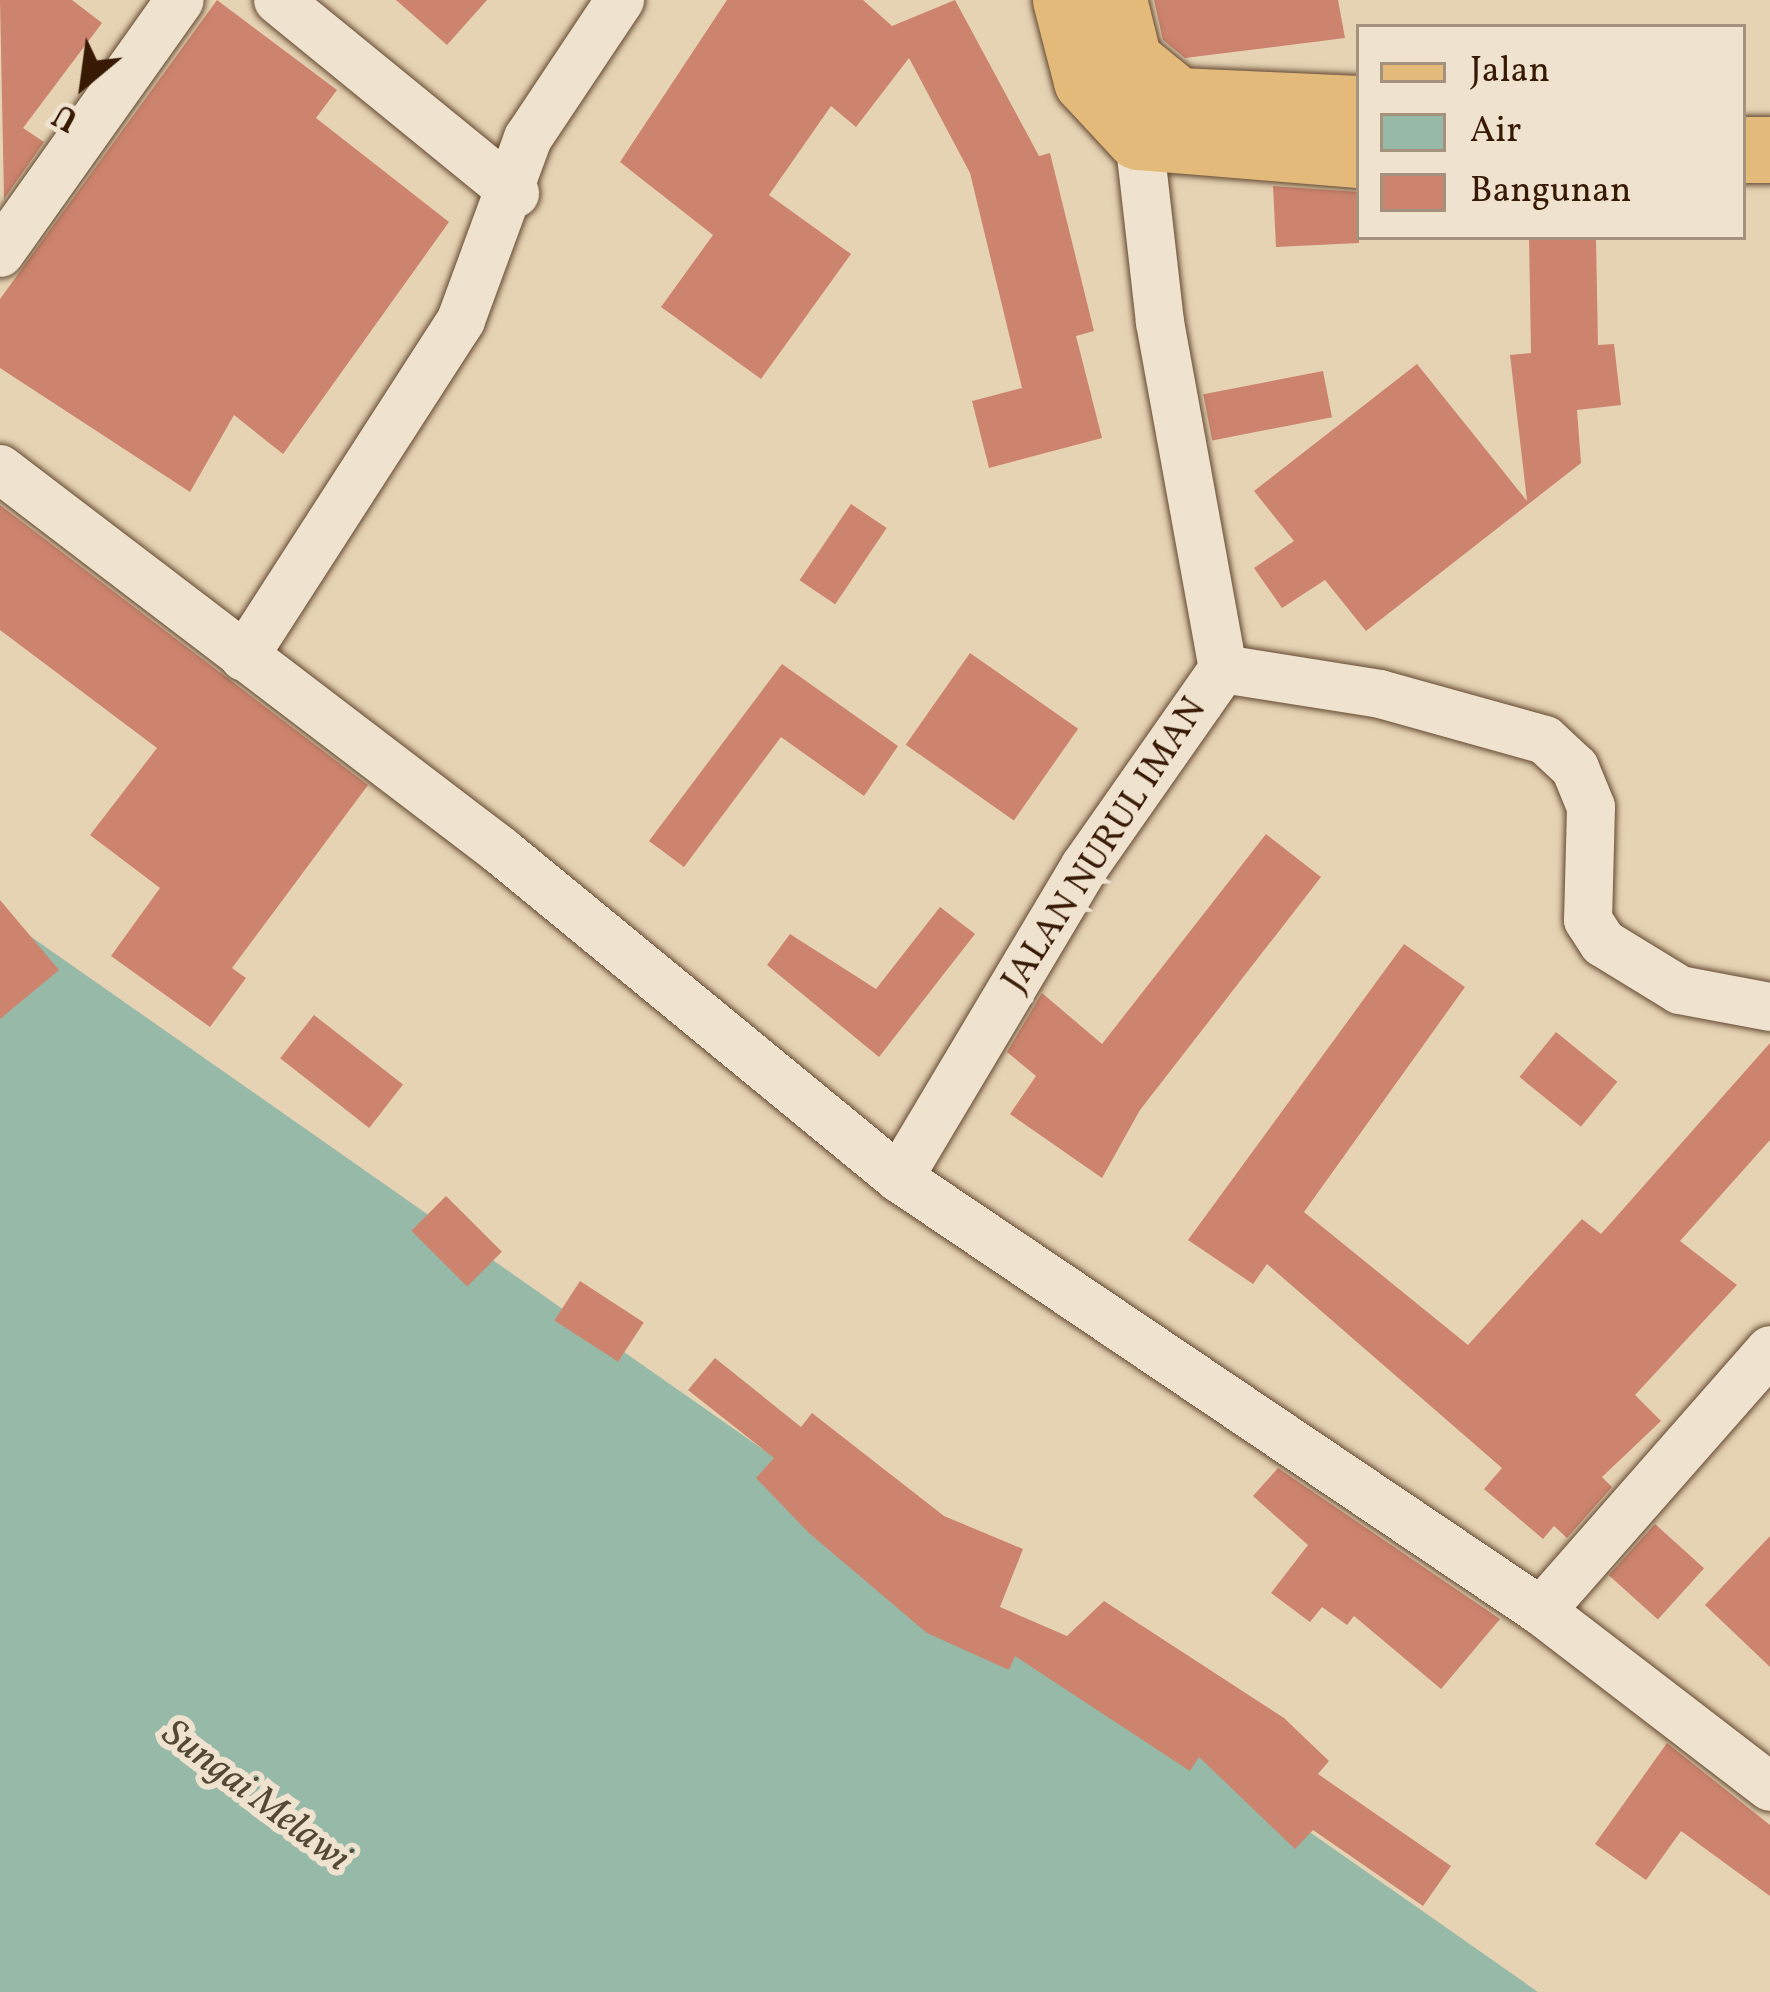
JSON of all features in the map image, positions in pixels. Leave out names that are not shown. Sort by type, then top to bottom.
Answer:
[{"type":"main road","points":[[1066,0],[1087,81],[1139,137],[1356,155]]},
{"type":"main road","points":[[1114,0],[1129,61],[1178,101],[1356,110]]},
{"type":"street","points":[[0,253],[180,0]]},
{"type":"street","points":[[278,0],[515,193]]},
{"type":"street","points":[[244,657],[461,320],[515,193],[528,138],[620,0]]},
{"type":"street","name":"JALAN NURUL IMAN","points":[[899,1178],[1085,866],[1223,670],[1160,322],[1139,137]]},
{"type":"street","points":[[0,469],[899,1178],[1540,1611],[1770,1787]]},
{"type":"street","points":[[1223,670],[1380,694],[1545,740],[1575,768],[1591,807],[1588,920],[1603,943],[1680,990],[1770,1007]]},
{"type":"street","points":[[1540,1611],[1770,1350]]},
{"type":"water","name":"Sungai Melawi","points":[[0,915],[1538,1992],[0,1992]]},
{"type":"building","points":[[0,0],[72,0],[102,23],[23,128],[44,142],[4,199]]},
{"type":"building","points":[[217,0],[337,90],[316,118],[449,222],[283,454],[234,415],[190,492],[0,368],[0,299]]},
{"type":"building","points":[[396,0],[487,0],[447,45]]},
{"type":"building","points":[[727,0],[863,0],[892,26],[955,0],[1039,156],[1050,153],[1094,331],[1076,336],[1102,438],[989,468],[972,401],[1022,388],[970,173],[909,58],[856,127],[831,106],[769,195],[851,254],[761,379],[661,307],[713,235],[620,162]]},
{"type":"building","points":[[1154,0],[1338,0],[1345,38],[1185,58],[1163,40]]},
{"type":"building","points":[[1273,186],[1356,192],[1359,243],[1276,247]]},
{"type":"building","points":[[1529,240],[1596,240],[1598,345],[1614,344],[1621,405],[1577,410],[1581,463],[1366,631],[1325,580],[1282,608],[1254,568],[1294,541],[1254,491],[1417,364],[1527,501],[1510,355],[1531,353]]},
{"type":"building","points":[[1323,371],[1332,417],[1212,440],[1203,394]]},
{"type":"building","points":[[851,504],[887,528],[835,604],[800,580]]},
{"type":"building","points":[[0,505],[368,785],[232,968],[246,978],[210,1027],[111,956],[160,888],[90,835],[157,748],[0,630]]},
{"type":"building","points":[[970,653],[1078,729],[1014,820],[906,745]]},
{"type":"building","points":[[782,664],[898,746],[864,796],[781,737],[684,867],[649,841]]},
{"type":"building","points":[[1266,834],[1321,877],[1140,1110],[1102,1178],[1010,1114],[1036,1076],[1007,1052],[1042,993],[1102,1044]]},
{"type":"building","points":[[0,900],[59,970],[0,1019]]},
{"type":"building","points":[[940,907],[975,934],[879,1057],[767,965],[790,934],[876,989]]},
{"type":"building","points":[[1404,944],[1465,987],[1304,1212],[1468,1345],[1582,1219],[1601,1234],[1770,1043],[1770,1140],[1680,1241],[1737,1285],[1635,1395],[1661,1421],[1602,1477],[1612,1487],[1567,1538],[1554,1526],[1543,1539],[1484,1489],[1502,1468],[1267,1264],[1253,1284],[1188,1240]]},
{"type":"building","points":[[314,1015],[403,1085],[369,1128],[280,1058]]},
{"type":"building","points":[[1556,1032],[1617,1082],[1581,1127],[1519,1077]]},
{"type":"building","points":[[446,1196],[502,1252],[467,1287],[411,1231]]},
{"type":"building","points":[[580,1281],[644,1322],[618,1362],[554,1320]]},
{"type":"building","points":[[715,1358],[801,1427],[812,1413],[944,1516],[1023,1549],[1000,1607],[1067,1636],[1104,1601],[1284,1718],[1329,1761],[1318,1774],[1451,1866],[1423,1906],[1313,1830],[1295,1849],[1199,1757],[1190,1771],[1015,1656],[1009,1670],[927,1633],[809,1533],[756,1478],[774,1458],[688,1390]]},
{"type":"building","points":[[1278,1468],[1500,1619],[1441,1689],[1354,1616],[1347,1625],[1322,1607],[1310,1622],[1271,1593],[1308,1545],[1253,1496]]},
{"type":"building","points":[[1655,1524],[1704,1568],[1658,1619],[1609,1575]]},
{"type":"building","points":[[1770,1536],[1770,1667],[1705,1605]]},
{"type":"building","points":[[1667,1743],[1770,1825],[1770,1896],[1681,1831],[1646,1880],[1595,1844]]}]
